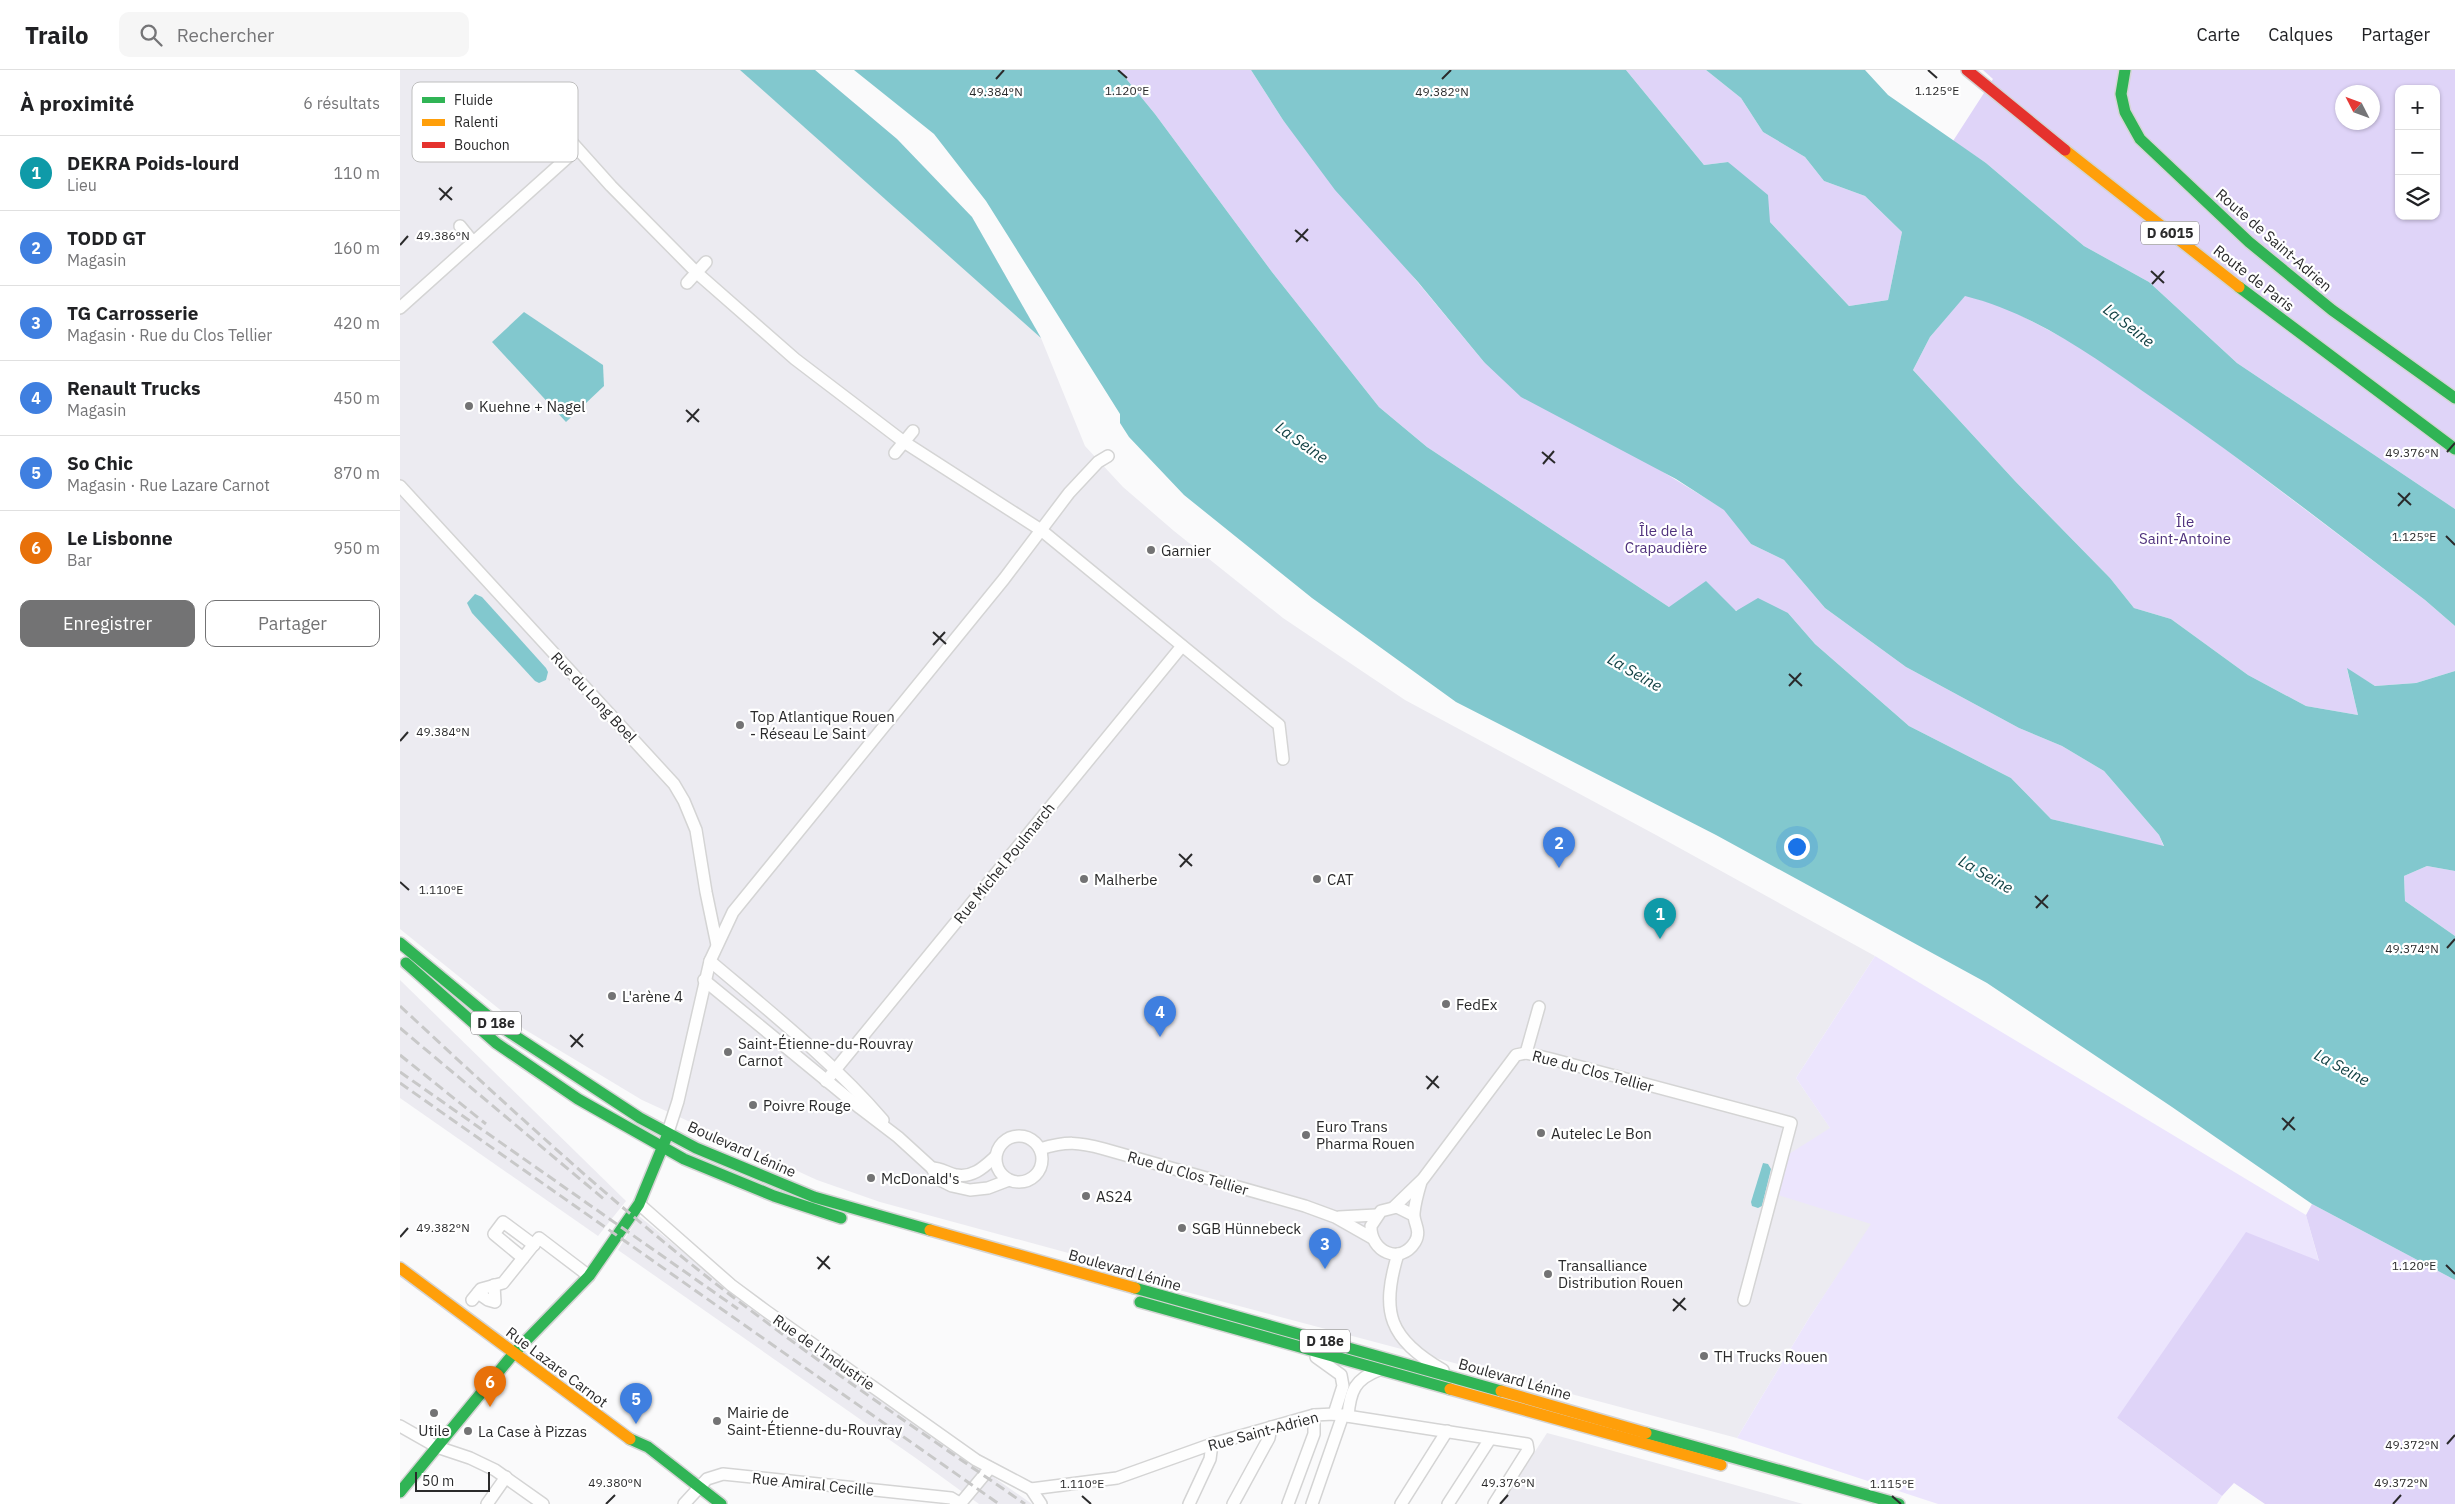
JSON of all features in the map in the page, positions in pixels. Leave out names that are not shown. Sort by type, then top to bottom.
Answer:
[{"type":"main road","name":"Route de Paris","points":[[1967,70],[2156,223],[2375,392],[2455,449]]},
{"type":"main road","name":"Route de Saint-Adrien","points":[[2125,70],[2121,94],[2125,112],[2140,139],[2249,242],[2332,310],[2455,398]]},
{"type":"main road","name":"Boulevard Lénine","points":[[400,944],[500,1026],[624,1107],[690,1145],[736,1166],[822,1200],[1899,1504]]},
{"type":"main road","name":"D 18e","points":[[400,958],[448,1003],[496,1043],[578,1099],[662,1147]]},
{"type":"main road","points":[[400,1492],[514,1353],[589,1276],[639,1204],[668,1132]]},
{"type":"main road","name":"Boulevard Lénine","points":[[662,1147],[714,1173],[765,1193],[853,1221]]},
{"type":"main road","name":"Rue Lazare Carnot","points":[[400,1268],[460,1315],[627,1438],[648,1447],[722,1504]]},
{"type":"main road","name":"Boulevard Lénine","points":[[1127,1298],[1299,1348],[1380,1369],[1859,1504]]},
{"type":"street","points":[[578,149],[697,273],[760,321],[795,359],[904,442],[1040,530],[1279,726],[1283,760]]},
{"type":"street","points":[[400,308],[563,162]]},
{"type":"street","points":[[460,226],[474,242]]},
{"type":"street","points":[[687,283],[706,262]]},
{"type":"street","points":[[895,453],[913,431]]},
{"type":"street","points":[[668,1132],[678,1101],[704,980],[710,961],[741,901],[1004,579],[1040,530],[1088,471],[1108,456]]},
{"type":"street","name":"Rue du Long Boel","points":[[400,486],[674,784],[684,801],[696,830],[717,945]]},
{"type":"street","name":"Rue Michel Poulmarch","points":[[826,1081],[1182,646]]},
{"type":"street","points":[[710,961],[797,1035],[866,1101],[898,1137]]},
{"type":"street","points":[[704,980],[826,1081],[898,1137],[932,1168],[938,1179],[952,1186],[970,1190],[988,1188],[1009,1180],[1022,1182],[1036,1175],[1042,1162],[1040,1149],[1030,1138],[1015,1135],[1002,1143],[995,1157],[980,1170],[970,1175],[955,1175],[941,1168],[932,1168]]},
{"type":"street","points":[[1526,1053],[1538,1007]]},
{"type":"street","name":"Rue du Clos Tellier","points":[[1335,1217],[1376,1215],[1386,1208],[1394,1207],[1422,1179],[1511,1059],[1520,1053],[1526,1053],[1791,1124],[1744,1300]]},
{"type":"street","name":"Rue du Clos Tellier","points":[[1040,1149],[1064,1142],[1075,1142],[1305,1206],[1335,1217],[1372,1238],[1379,1249],[1392,1254],[1398,1254],[1410,1249],[1417,1239],[1418,1227],[1413,1215],[1422,1179]]},
{"type":"street","points":[[995,1157],[999,1172],[1009,1180]]},
{"type":"street","name":"Rue de l'Industrie","points":[[639,1204],[680,1242],[752,1301],[953,1444],[990,1468],[1031,1489],[1041,1504]]},
{"type":"street","points":[[1394,1207],[1403,1208],[1413,1215]]},
{"type":"street","points":[[1372,1238],[1371,1226],[1376,1215]]},
{"type":"street","points":[[523,1258],[494,1234],[503,1222],[534,1245]]},
{"type":"street","points":[[475,1296],[481,1289],[502,1283],[539,1238],[589,1276]]},
{"type":"street","points":[[1398,1254],[1392,1275],[1389,1300],[1394,1327],[1403,1341],[1416,1353],[1457,1378]]},
{"type":"street","points":[[1299,1348],[1336,1369],[1341,1375],[1343,1386],[1342,1415]]},
{"type":"street","points":[[1312,1504],[1342,1415],[1349,1400],[1359,1381],[1366,1375],[1380,1369]]},
{"type":"street","points":[[1288,1504],[1314,1434],[1314,1415]]},
{"type":"street","name":"Rue Saint-Adrien","points":[[1031,1489],[1117,1478],[1212,1444],[1271,1427],[1314,1415],[1342,1415],[1524,1443],[1529,1446],[1528,1450],[1494,1504]]},
{"type":"street","points":[[400,1426],[437,1447],[470,1458],[506,1477],[543,1504]]},
{"type":"street","points":[[1234,1504],[1269,1438],[1271,1427]]},
{"type":"street","points":[[1401,1504],[1447,1431]]},
{"type":"street","points":[[1448,1504],[1490,1439]]},
{"type":"street","points":[[1189,1504],[1210,1459],[1212,1444]]},
{"type":"street","points":[[960,1504],[990,1468]]},
{"type":"street","name":"Rue Amiral Cecille","points":[[684,1504],[707,1479],[723,1474],[951,1498],[960,1504]]},
{"type":"street","points":[[487,1504],[506,1477]]},
{"type":"shaded area","points":[[400,70],[815,70],[897,139],[972,217],[1041,338],[1085,446],[1123,487],[1174,531],[1283,618],[1405,700],[1656,835],[1875,956],[1796,1078],[1835,1135],[1906,1174],[1809,1318],[1737,1438],[1081,1264],[1083,1257],[880,1202],[817,1180],[642,1100],[524,1029],[400,929]]},
{"type":"shaded area","points":[[1875,956],[2306,1215],[2319,1262],[2117,1418],[2222,1496],[2217,1504],[1938,1504],[1737,1438],[1809,1318],[1871,1224],[1778,1195],[1789,1154],[1830,1128],[1796,1078]]},
{"type":"shaded area","points":[[400,980],[626,1201],[598,1236],[400,1098]]},
{"type":"shaded area","points":[[639,1216],[725,1286],[796,1339],[1032,1504],[979,1504],[618,1250]]},
{"type":"shaded area","points":[[1547,1433],[1581,1442],[1803,1504],[1501,1504]]},
{"type":"green space","name":"Île de la Crapaudière","points":[[1119,70],[1251,70],[1283,120],[1484,362],[1725,510],[1751,544],[1784,560],[1825,608],[1906,667],[2019,728],[2062,746],[2104,771],[2159,835],[2164,847],[2051,819],[2011,778],[1909,726],[1815,644],[1788,613],[1669,607],[1427,447],[1379,407],[1272,272],[1155,114]]},
{"type":"green space","points":[[1626,70],[1706,70],[1741,98],[1763,132],[1805,157],[1824,181],[1865,196],[1902,232],[1888,300],[1849,306],[1770,222],[1728,162],[1704,165]]},
{"type":"green space","points":[[1983,70],[2455,70],[2455,509],[2237,363],[2149,282],[2084,246],[1986,163],[1953,141],[1993,79]]},
{"type":"green space","name":"Île Saint-Antoine","points":[[1965,295],[2007,308],[2080,347],[2204,433],[2425,600],[2455,626],[2455,671],[2416,683],[2375,686],[2347,669],[2358,715],[2306,706],[2248,675],[2171,619],[2134,608],[2110,578],[2015,481],[1913,370],[1930,337]]},
{"type":"green space","points":[[2427,866],[2455,871],[2455,936],[2405,901],[2404,876]]},
{"type":"green space","points":[[2312,1204],[2455,1280],[2455,1504],[2265,1504],[2234,1483],[2222,1496],[2117,1418],[2246,1232],[2319,1261],[2306,1215]]},
{"type":"water","points":[[740,70],[815,70],[897,139],[972,217],[1041,338]]},
{"type":"water","name":"La Seine","points":[[854,70],[1119,70],[1155,114],[1272,272],[1379,407],[1427,447],[1669,607],[1706,581],[1736,611],[1758,598],[1788,613],[1815,644],[1909,726],[2011,778],[2051,819],[2164,846],[2159,835],[2104,771],[2062,746],[2019,728],[1906,667],[1825,608],[1784,560],[1751,544],[1724,510],[1676,479],[1521,397],[1484,362],[1418,282],[1335,190],[1283,120],[1251,70],[1626,70],[1704,165],[1728,162],[1768,195],[1770,222],[1849,306],[1888,300],[1902,232],[1865,196],[1824,181],[1805,157],[1763,132],[1741,98],[1706,70],[1865,70],[1888,95],[1986,163],[2084,246],[2149,282],[2237,363],[2455,509],[2455,626],[2425,600],[2191,425],[2089,354],[2042,326],[2017,314],[1965,296],[1930,337],[1913,370],[2015,481],[2110,578],[2134,608],[2171,619],[2248,675],[2306,706],[2358,715],[2347,668],[2375,686],[2416,683],[2455,671],[2455,871],[2427,866],[2404,876],[2405,901],[2455,936],[2455,1280],[2312,1204],[1987,983],[1716,835],[1456,702],[1312,598],[1184,495],[1129,437],[1120,423],[1120,414],[986,201],[934,134]]},
{"type":"water","points":[[524,312],[603,365],[604,386],[566,422],[492,342]]},
{"type":"water","points":[[475,594],[482,597],[546,668],[548,672],[546,680],[539,683],[535,681],[472,613],[467,603]]},
{"type":"water","points":[[1763,1163],[1768,1164],[1771,1169],[1762,1206],[1758,1208],[1752,1206],[1751,1202]]},
{"type":"railway","points":[[400,1006],[514,1112],[592,1181],[711,1280],[827,1366],[1025,1504]]},
{"type":"railway","points":[[400,1028],[605,1200]]},
{"type":"railway","points":[[400,1055],[486,1124]]},
{"type":"railway","points":[[400,1072],[738,1309]]},
{"type":"railway","points":[[400,1083],[999,1504]]},
{"type":"traffic: fast","points":[[2125,70],[2121,94],[2125,112],[2140,139],[2249,242],[2332,310],[2455,398]]},
{"type":"traffic: fast","points":[[2239,287],[2455,449]]},
{"type":"traffic: fast","points":[[400,943],[500,1026],[640,1118],[696,1148],[814,1197],[930,1230]]},
{"type":"traffic: fast","points":[[406,963],[496,1043],[578,1099],[684,1159],[774,1196],[841,1218]]},
{"type":"traffic: fast","points":[[400,1492],[514,1353],[589,1276],[639,1204],[667,1136]]},
{"type":"traffic: fast","points":[[1135,1288],[1501,1391]]},
{"type":"traffic: fast","points":[[1140,1302],[1450,1389]]},
{"type":"traffic: fast","points":[[1646,1433],[1899,1504]]},
{"type":"traffic: fast","points":[[630,1439],[648,1447],[721,1504]]},
{"type":"traffic: slow","points":[[2065,150],[2239,287]]},
{"type":"traffic: slow","points":[[930,1230],[1135,1288]]},
{"type":"traffic: slow","points":[[400,1268],[630,1439]]},
{"type":"traffic: slow","points":[[1450,1389],[1721,1465]]},
{"type":"traffic: slow","points":[[1501,1391],[1646,1433]]},
{"type":"traffic: jam","points":[[1967,70],[2065,150]]},
{"type":"place","name":"Kuehne + Nagel","points":[[469,406]]},
{"type":"place","name":"Garnier","points":[[1151,550]]},
{"type":"place","name":"Top Atlantique Rouen - Réseau Le Saint","points":[[740,725]]},
{"type":"place","name":"TODD GT","points":[[1559,868]]},
{"type":"place","name":"Malherbe","points":[[1084,879]]},
{"type":"place","name":"CAT","points":[[1317,879]]},
{"type":"place","name":"DEKRA Poids-lourd","points":[[1660,939]]},
{"type":"place","name":"L'arène 4","points":[[612,996]]},
{"type":"place","name":"FedEx","points":[[1446,1004]]},
{"type":"place","name":"Renault Trucks","points":[[1160,1037]]},
{"type":"place","name":"Saint-Étienne-du-Rouvray Carnot","points":[[728,1052]]},
{"type":"place","name":"Poivre Rouge","points":[[753,1105]]},
{"type":"place","name":"Autelec Le Bon","points":[[1541,1133]]},
{"type":"place","name":"Euro Trans Pharma Rouen","points":[[1306,1135]]},
{"type":"place","name":"McDonald's","points":[[871,1178]]},
{"type":"place","name":"AS24","points":[[1086,1196]]},
{"type":"place","name":"SGB Hünnebeck","points":[[1182,1228]]},
{"type":"place","name":"TG Carrosserie","points":[[1325,1269]]},
{"type":"place","name":"Transalliance Distribution Rouen","points":[[1548,1274]]},
{"type":"place","name":"TH Trucks Rouen","points":[[1704,1356]]},
{"type":"place","name":"Le Lisbonne","points":[[490,1407]]},
{"type":"place","name":"Utile","points":[[434,1413]]},
{"type":"place","name":"Mairie de Saint-Étienne-du-Rouvray","points":[[717,1421]]},
{"type":"place","name":"So Chic","points":[[636,1424]]},
{"type":"place","name":"La Case à Pizzas","points":[[468,1431]]}]
